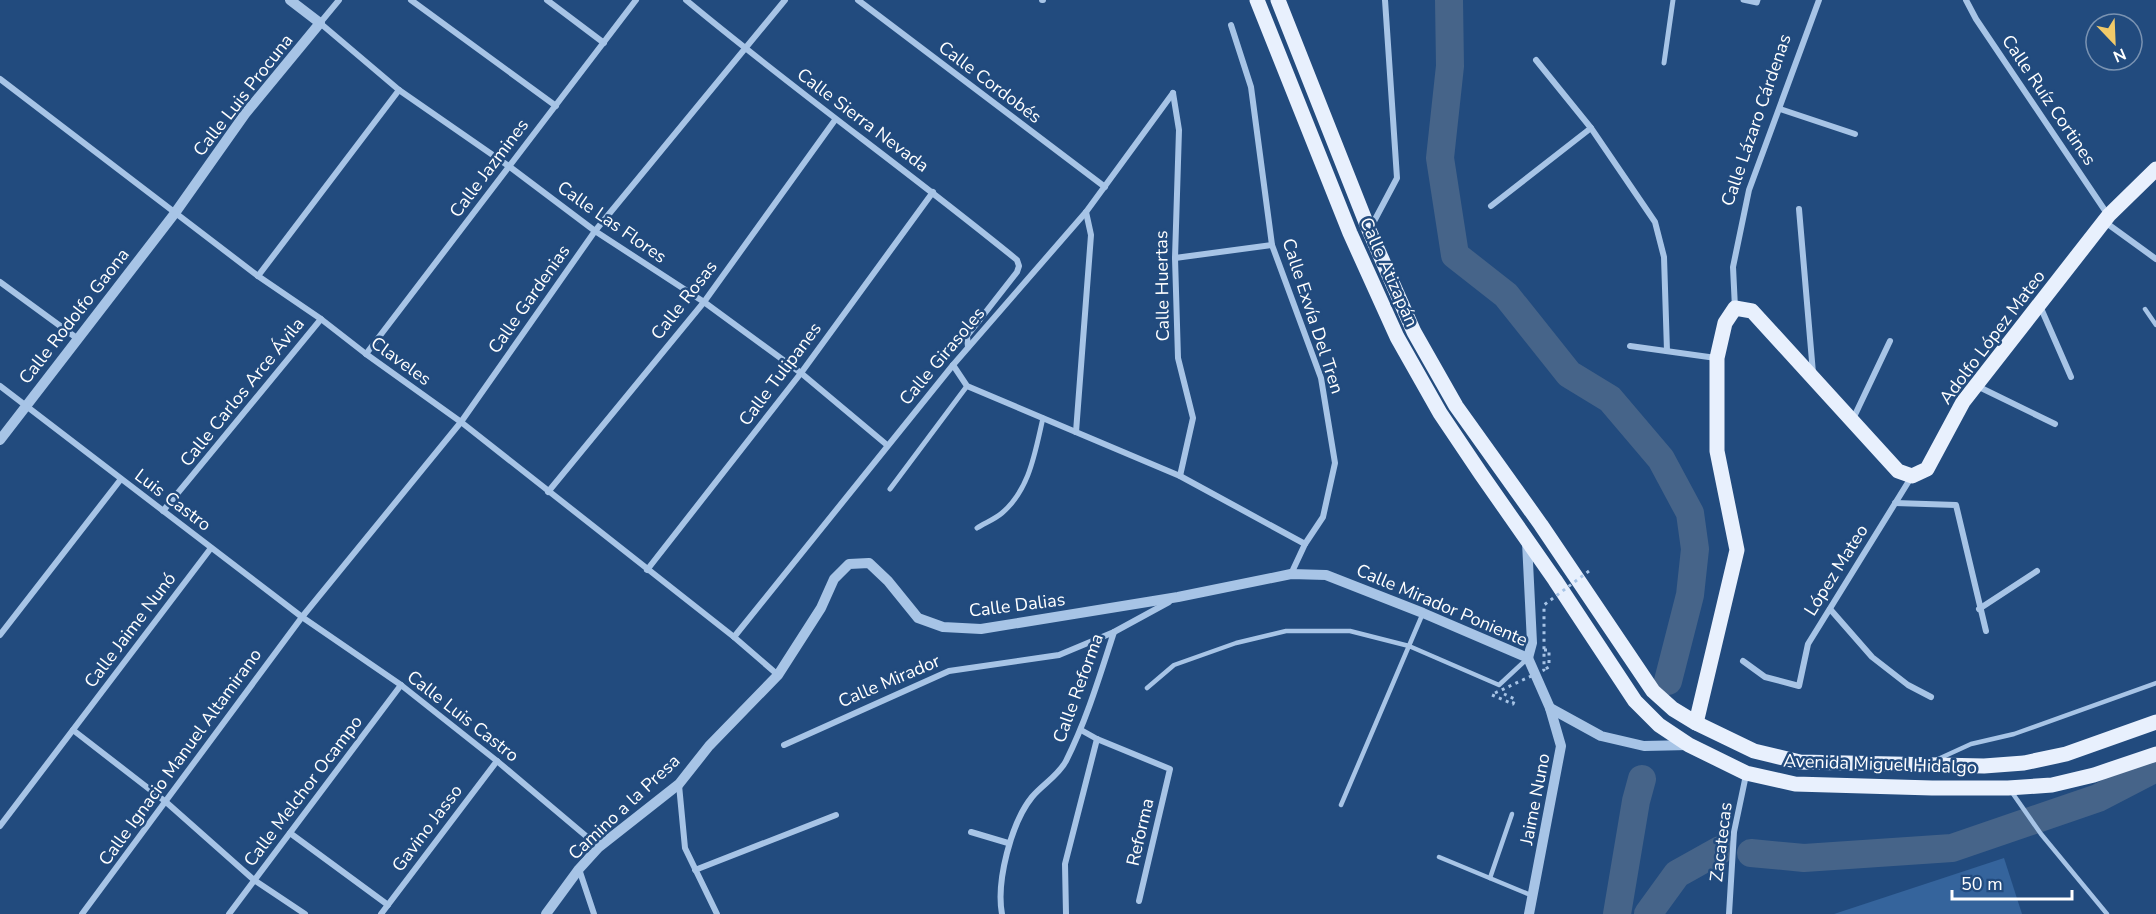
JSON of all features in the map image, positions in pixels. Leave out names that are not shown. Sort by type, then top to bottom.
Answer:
[{"type":"main road","name":"Calle Atizapán","points":[[1257,0],[1350,233],[1397,337],[1440,413],[1527,539]]},
{"type":"main road","name":"Calle Atizapán","points":[[1278,0],[1369,230],[1414,332],[1456,406],[1541,525]]},
{"type":"main road","name":"Adolfo López Mateo","points":[[1912,476],[1927,469],[1964,402],[2107,218],[2156,169]]},
{"type":"main road","name":"Calle Lázaro Cárdenas","points":[[1696,723],[1737,550],[1717,451],[1717,358],[1725,323],[1735,308]]},
{"type":"main road","points":[[1735,308],[1752,312],[1898,471],[1912,476]]},
{"type":"main road","name":"Avenida Miguel Hidalgo","points":[[1541,525],[1653,691],[1673,709],[1696,723],[1754,751],[1800,762],[1984,766],[2024,763],[2066,754],[2156,722]]},
{"type":"main road","name":"Avenida Miguel Hidalgo","points":[[1527,539],[1635,701],[1659,725],[1689,745],[1746,773],[1795,784],[2008,788],[2062,783],[2156,754]]},
{"type":"street","points":[[290,0],[320,23]]},
{"type":"street","name":"Calle Luis Procuna","points":[[175,213],[245,114],[339,0]]},
{"type":"street","points":[[411,0],[556,106]]},
{"type":"street","points":[[547,0],[604,43]]},
{"type":"street","name":"Calle Jazmines","points":[[366,354],[636,0]]},
{"type":"street","name":"Calle Sierra Nevada","points":[[686,0],[835,120],[933,192],[1017,260],[1019,266],[1017,272],[967,336],[968,347]]},
{"type":"street","name":"Calle Gardenias","points":[[302,617],[461,422],[596,231],[785,0]]},
{"type":"street","name":"Calle Cordobés","points":[[858,0],[1105,187]]},
{"type":"street","points":[[1369,230],[1397,178],[1385,0]]},
{"type":"street","points":[[1664,63],[1673,0]]},
{"type":"street","points":[[1743,0],[1757,3],[1758,0]]},
{"type":"street","name":"Calle Lázaro Cárdenas","points":[[1735,308],[1732,267],[1749,190],[1819,0]]},
{"type":"street","name":"Calle Ruíz Cortines","points":[[1966,0],[1976,19],[2107,218],[2156,259]]},
{"type":"street","name":"Calle Las Flores","points":[[320,23],[399,90],[510,167],[596,231],[704,302],[801,373],[887,445]]},
{"type":"street","name":"Calle Exvía Del Tren","points":[[1231,25],[1251,87],[1272,244],[1321,378],[1335,463],[1323,517],[1305,544],[1291,574]]},
{"type":"street","points":[[1536,60],[1591,128],[1655,222],[1664,257],[1667,351]]},
{"type":"street","name":"Claveles","points":[[0,80],[258,276],[321,319],[461,422],[734,637],[778,675]]},
{"type":"street","points":[[258,276],[399,90]]},
{"type":"street","name":"Calle Girasoles","points":[[734,637],[953,365],[1086,212],[1173,93]]},
{"type":"street","name":"Calle Huertas","points":[[1173,93],[1179,130],[1175,258],[1178,358],[1193,418],[1180,476]]},
{"type":"street","points":[[1780,109],[1855,134]]},
{"type":"street","name":"Calle Rosas","points":[[548,492],[704,302],[835,120]]},
{"type":"street","points":[[1491,206],[1591,128]]},
{"type":"street","name":"Calle Tulipanes","points":[[647,570],[801,373],[933,192]]},
{"type":"street","points":[[1799,209],[1813,377]]},
{"type":"street","points":[[1076,432],[1091,235],[1086,212]]},
{"type":"street","name":"Calle Rodolfo Gaona","points":[[0,440],[175,213]]},
{"type":"street","points":[[1175,258],[1272,244]]},
{"type":"street","points":[[0,282],[78,339]]},
{"type":"street","points":[[2040,305],[2071,377]]},
{"type":"street","name":"Calle Carlos Arce Ávila","points":[[163,511],[321,319]]},
{"type":"street","points":[[1852,420],[1890,341]]},
{"type":"street","points":[[1630,346],[1717,358]]},
{"type":"street","points":[[953,365],[967,386],[1180,476],[1305,544]]},
{"type":"street","points":[[0,386],[26,406]]},
{"type":"street","points":[[890,489],[967,386]]},
{"type":"street","points":[[1976,386],[2055,424]]},
{"type":"street","name":"Luis Castro","points":[[26,406],[302,617]]},
{"type":"street","points":[[977,528],[1002,514],[1023,487],[1031,466],[1043,418]]},
{"type":"street","name":"López Mateo","points":[[1743,661],[1766,677],[1799,686],[1808,644],[1912,476]]},
{"type":"street","points":[[0,635],[121,479]]},
{"type":"street","points":[[1895,503],[1956,505],[1986,631]]},
{"type":"street","points":[[1527,539],[1532,642],[1528,658]]},
{"type":"street","name":"Calle Jaime Nunó","points":[[0,826],[211,548]]},
{"type":"street","name":"Calle Dalias","points":[[778,675],[820,608],[834,579],[849,564],[868,563],[888,581],[918,618],[943,627],[981,629],[1178,597]]},
{"type":"street","points":[[1979,609],[2037,571]]},
{"type":"street","points":[[1178,597],[1291,574]]},
{"type":"street","name":"Calle Mirador Poniente","points":[[1291,574],[1326,575],[1528,658]]},
{"type":"street","name":"Calle Reforma","points":[[1002,914],[999,901],[1008,843],[1031,799],[1065,764],[1081,730],[1114,632],[1178,597]]},
{"type":"street","points":[[1830,609],[1872,657],[1908,685],[1930,697]]},
{"type":"street","name":"Calle Luis Castro","points":[[302,617],[401,686],[497,761],[599,847]]},
{"type":"street","name":"Calle Ignacio Manuel Altamirano","points":[[82,914],[302,617]]},
{"type":"street","name":"Calle Mirador","points":[[784,745],[949,671],[1059,655],[1114,632]]},
{"type":"street","name":"Jaime Nuno","points":[[1528,658],[1550,708],[1561,746],[1529,914]]},
{"type":"street","name":"Camino a la Presa","points":[[546,914],[579,869],[599,847],[679,784],[709,746],[778,675]]},
{"type":"street","name":"Calle Melchor Ocampo","points":[[229,914],[401,686]]},
{"type":"street","points":[[1550,708],[1601,736],[1644,746],[1689,745]]},
{"type":"street","points":[[73,729],[165,802],[254,880],[305,914]]},
{"type":"street","points":[[1081,730],[1097,739]]},
{"type":"street","name":"Calle Reforma","points":[[1066,914],[1065,864],[1097,739]]},
{"type":"street","name":"Reforma","points":[[1097,739],[1170,770],[1139,901]]},
{"type":"street","name":"Gavino Jasso","points":[[381,914],[497,761]]},
{"type":"street","name":"Zacatecas","points":[[1729,914],[1734,832],[1746,773]]},
{"type":"street","points":[[679,784],[685,848],[717,914]]},
{"type":"street","points":[[695,870],[836,815]]},
{"type":"street","points":[[971,832],[1008,843]]},
{"type":"street","points":[[290,833],[388,904]]},
{"type":"street","points":[[579,869],[594,914]]},
{"type":"lane","points":[[2145,309],[2156,325]]},
{"type":"lane","points":[[1341,805],[1423,613]]},
{"type":"lane","name":"Calle Mirador Poniente","points":[[1147,688],[1174,665],[1236,644],[1286,631],[1350,631],[1409,646],[1499,685],[1528,658]]},
{"type":"lane","points":[[1925,765],[1971,744],[2014,734],[2156,683]]},
{"type":"lane","points":[[2008,788],[2041,834],[2107,914]]},
{"type":"lane","points":[[1490,878],[1512,814]]},
{"type":"lane","points":[[1440,858],[1533,896]]},
{"type":"path","points":[[1495,693],[1544,669],[1544,605],[1589,571]]},
{"type":"path","points":[[1549,650],[1549,667]]},
{"type":"shaded area","points":[[2004,858],[2022,914],[1834,914]]},
{"type":"waterway","points":[[1449,0],[1450,66],[1440,158],[1455,255],[1506,295],[1569,374],[1610,399],[1661,459],[1690,513],[1695,549],[1690,595],[1668,681]]},
{"type":"waterway","points":[[1751,853],[1804,858],[1952,848],[2098,798],[2156,768]]},
{"type":"waterway","points":[[1617,914],[1636,801],[1642,779]]},
{"type":"waterway","points":[[1648,914],[1677,874],[1720,850]]}]
